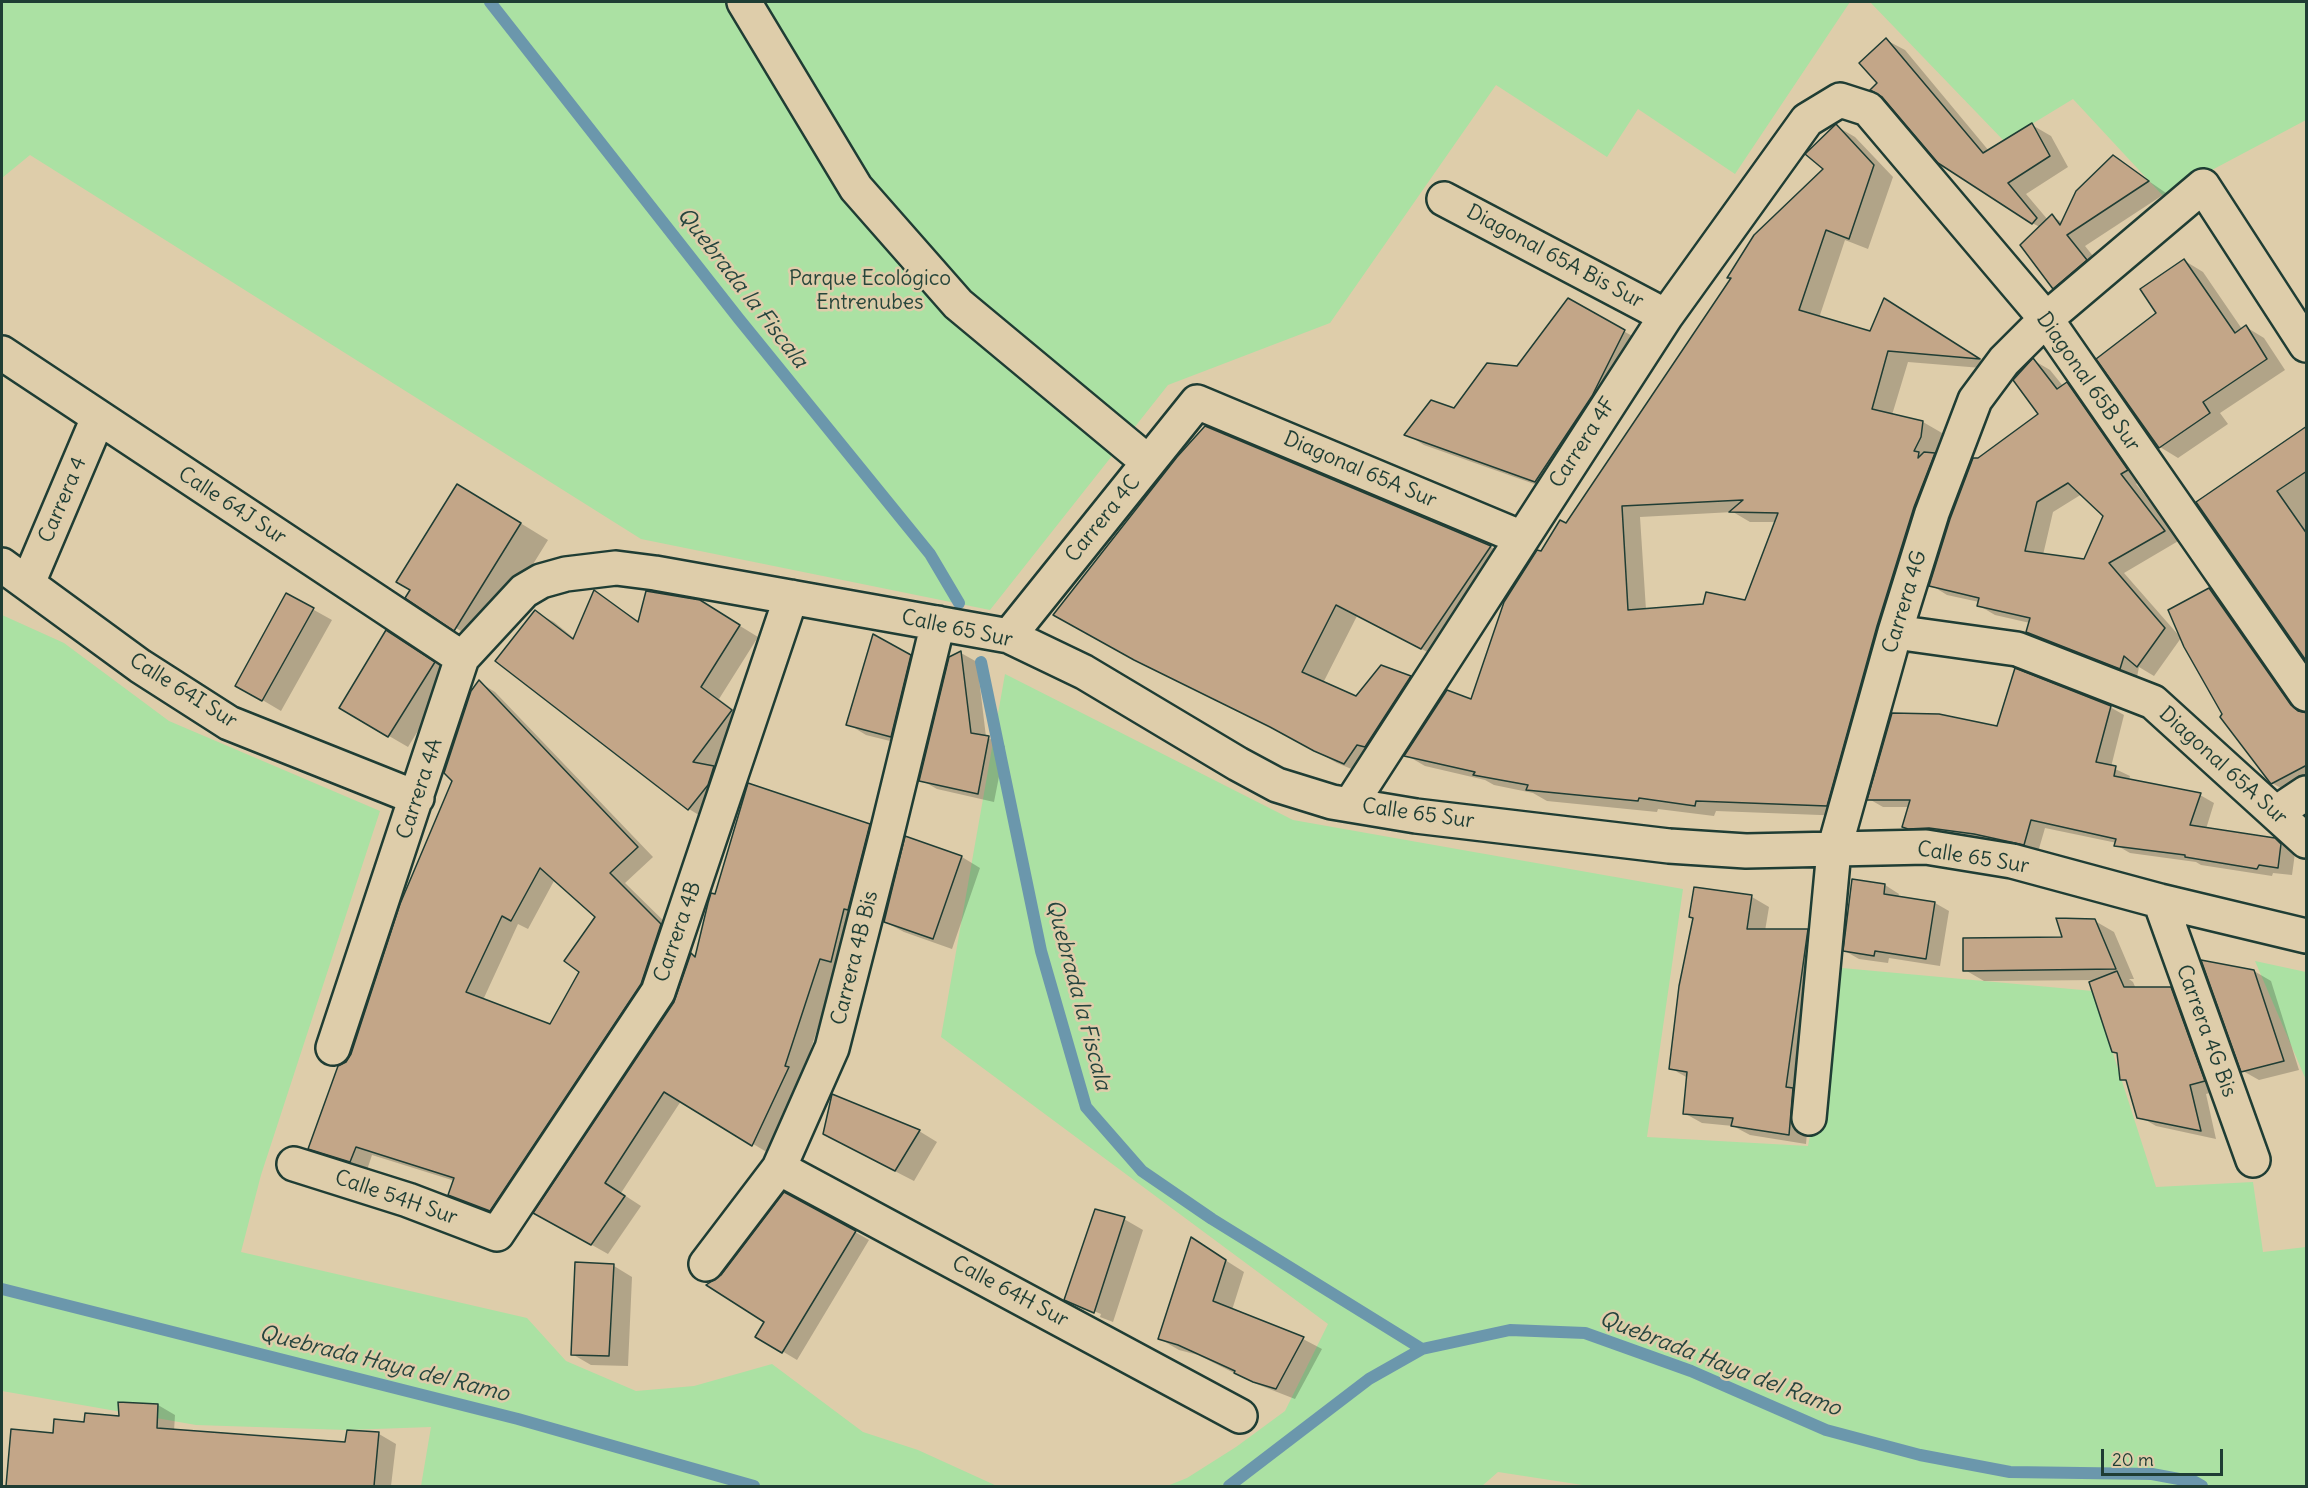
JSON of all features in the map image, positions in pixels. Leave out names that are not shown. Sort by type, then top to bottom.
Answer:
[{"type":"street","points":[[744,2],[856,188],[950,295],[1149,462]]},
{"type":"street","name":"Carrera 4F","points":[[1350,805],[1666,316],[1807,120],[1840,100]]},
{"type":"street","name":"Diagonal 65B Sur","points":[[1840,100],[1868,109],[2046,319],[2307,693]]},
{"type":"street","name":"Carrera 4G","points":[[1809,1118],[1834,850],[1895,632],[1932,513],[1975,400],[2004,361],[2046,319],[2203,186],[2307,345]]},
{"type":"street","name":"Diagonal 65A Bis Sur","points":[[1444,199],[1666,316]]},
{"type":"street","name":"Calle 64J Sur","points":[[2,353],[462,658]]},
{"type":"street","name":"Carrera 4C","points":[[1009,636],[1197,402]]},
{"type":"street","name":"Diagonal 65A Sur","points":[[1197,402],[1522,538]]},
{"type":"street","name":"Carrera 4","points":[[28,583],[98,418]]},
{"type":"street","name":"Calle 64I Sur","points":[[2,565],[140,666],[229,723],[417,798]]},
{"type":"street","name":"Calle 65 Sur","points":[[566,574],[616,568],[1009,636],[1084,672],[1277,785],[1332,802],[1416,816],[1669,846],[1746,850],[1834,850],[1926,846],[2012,861],[2160,901],[2307,936]]},
{"type":"street","name":"Carrera 4A","points":[[333,1048],[462,658],[524,591],[541,581],[566,574]]},
{"type":"street","name":"Carrera 4B","points":[[497,1234],[658,992],[791,597]]},
{"type":"street","name":"Carrera 4B Bis","points":[[706,1264],[779,1168],[832,1048],[938,623]]},
{"type":"street","name":"Diagonal 65A Sur","points":[[1895,632],[2017,650],[2152,702],[2307,841]]},
{"type":"street","points":[[2276,813],[2307,792]]},
{"type":"street","name":"Carrera 4G Bis","points":[[2160,901],[2253,1160]]},
{"type":"street","name":"Calle 54H Sur","points":[[294,1164],[408,1200],[497,1234]]},
{"type":"street","name":"Calle 64H Sur","points":[[779,1168],[1240,1416]]},
{"type":"green space","name":"Parque Ecológico Entrenubes","points":[[2,2],[1850,2],[1735,174],[1638,109],[1607,157],[1496,85],[1330,323],[1168,385],[990,610],[641,539],[30,155],[2,178]]},
{"type":"green space","points":[[1870,2],[2306,2],[2306,120],[2163,196],[2073,99],[2004,141]]},
{"type":"green space","points":[[2,615],[64,643],[169,721],[380,811],[261,1175],[241,1252],[527,1318],[566,1361],[636,1391],[694,1386],[772,1364],[863,1432],[918,1450],[997,1486],[421,1486],[431,1427],[347,1430],[196,1425],[2,1391]]},
{"type":"green space","points":[[1005,674],[1293,820],[1683,889],[1647,1137],[1808,1146],[1842,968],[2093,991],[2156,1187],[2253,1182],[2263,1252],[2306,1247],[2306,1486],[1589,1486],[1498,1472],[1482,1486],[1167,1486],[1187,1478],[1236,1447],[1285,1411],[1328,1324],[941,1037]]},
{"type":"green space","points":[[2255,961],[2306,972],[2306,1080]]},
{"type":"building","points":[[1886,38],[1983,153],[2032,123],[2050,156],[2008,183],[2037,218],[2032,224],[1938,163],[1882,97],[1870,90],[1877,83],[1859,63]]},
{"type":"building","points":[[1836,124],[1874,165],[1849,239],[1826,230],[1799,310],[1870,331],[1884,298],[1980,359],[1888,351],[1872,409],[1923,421],[1921,437],[1914,451],[1919,452],[1918,458],[1924,452],[1935,453],[1914,507],[1877,626],[1827,806],[1696,801],[1695,806],[1639,798],[1638,801],[1526,790],[1528,785],[1473,775],[1475,772],[1404,756],[1447,690],[1471,699],[1504,602],[1537,550],[1541,551],[1560,520],[1566,523],[1731,278],[1727,278],[1754,235],[1823,169],[1805,154]],"holes":[[[1743,500],[1729,512],[1778,513],[1745,600],[1706,592],[1703,604],[1628,610],[1622,506]]]},
{"type":"building","points":[[2113,155],[2149,181],[2067,235],[2087,260],[2053,289],[2020,245],[2052,214],[2060,225],[2076,191]]},
{"type":"building","points":[[2184,259],[2235,333],[2246,325],[2267,359],[2203,402],[2210,413],[2159,448],[2096,359],[2156,313],[2140,289]]},
{"type":"building","points":[[1568,298],[1625,330],[1592,396],[1535,482],[1404,435],[1431,400],[1454,408],[1487,363],[1517,366]]},
{"type":"building","points":[[2033,358],[2057,389],[2067,382],[2128,470],[2121,474],[2165,531],[2109,563],[2165,628],[2137,667],[2124,656],[2120,669],[2026,632],[2030,618],[1977,606],[1979,598],[1929,586],[1950,519],[1973,458],[1978,458],[2038,414],[2013,380]],"holes":[[[2068,483],[2103,516],[2084,559],[2025,551],[2037,502]]]},
{"type":"building","points":[[1205,426],[1491,546],[1421,649],[1336,605],[1302,672],[1356,696],[1381,665],[1411,676],[1365,747],[1357,745],[1344,764],[1134,660],[1053,615],[1177,457]]},
{"type":"building","points":[[2307,426],[2307,471],[2277,491],[2307,534],[2307,662],[2196,502]]},
{"type":"building","points":[[457,484],[521,523],[454,631],[405,598],[410,590],[396,582]]},
{"type":"building","points":[[2209,588],[2291,705],[2298,711],[2307,713],[2307,765],[2271,784],[2220,717],[2222,714],[2184,647],[2168,610]]},
{"type":"building","points":[[594,590],[638,622],[646,591],[700,600],[740,625],[701,687],[732,710],[693,762],[714,766],[708,785],[688,810],[495,661],[535,610],[573,639]]},
{"type":"building","points":[[286,593],[314,608],[262,701],[235,686]]},
{"type":"building","points":[[386,630],[435,662],[388,737],[339,708]]},
{"type":"building","points":[[873,634],[911,655],[891,737],[846,725]]},
{"type":"building","points":[[961,651],[971,733],[989,736],[978,794],[919,781],[949,657]]},
{"type":"building","points":[[2015,668],[2111,706],[2096,762],[2116,766],[2114,776],[2201,793],[2190,825],[2275,838],[2281,844],[2278,868],[2259,865],[2257,869],[2185,857],[2185,855],[2114,846],[2116,839],[2031,820],[2024,845],[1974,834],[1929,828],[1908,829],[1902,827],[1910,800],[1867,800],[1892,713],[1939,714],[1997,726]]},
{"type":"building","points":[[479,680],[638,847],[610,873],[661,924],[641,984],[490,1211],[448,1195],[454,1178],[356,1147],[350,1162],[308,1149],[338,1066],[346,1062],[351,1054],[400,904],[452,781],[444,773],[471,691]],"holes":[[[540,868],[595,917],[564,961],[579,972],[550,1024],[466,992],[502,916],[511,921]]]},
{"type":"building","points":[[748,783],[870,824],[848,910],[844,909],[831,962],[820,959],[785,1066],[789,1067],[752,1146],[664,1092],[605,1183],[625,1196],[591,1245],[533,1213],[674,1002],[691,953],[695,957],[711,893],[715,894]]},
{"type":"building","points":[[905,836],[962,856],[933,939],[884,922]]},
{"type":"building","points":[[1852,879],[1885,884],[1884,894],[1935,902],[1926,959],[1875,951],[1874,956],[1843,951]]},
{"type":"building","points":[[1694,887],[1752,895],[1747,929],[1808,929],[1786,1087],[1793,1088],[1789,1135],[1731,1126],[1733,1118],[1683,1114],[1687,1072],[1669,1069],[1679,986],[1693,918],[1689,917]]},
{"type":"building","points":[[2056,918],[2095,919],[2116,969],[1963,971],[1963,938],[2062,937]]},
{"type":"building","points":[[2201,960],[2254,970],[2284,1061],[2241,1072]]},
{"type":"building","points":[[2117,971],[2124,987],[2171,987],[2205,1081],[2190,1085],[2201,1131],[2137,1118],[2126,1080],[2120,1080],[2117,1053],[2112,1052],[2089,982]]},
{"type":"building","points":[[832,1094],[920,1130],[895,1171],[823,1134]]},
{"type":"building","points":[[784,1192],[856,1231],[782,1353],[755,1337],[764,1322],[706,1285],[721,1275]]},
{"type":"building","points":[[1095,1209],[1125,1217],[1094,1313],[1064,1300]]},
{"type":"building","points":[[1191,1237],[1226,1260],[1213,1301],[1304,1337],[1276,1389],[1253,1382],[1234,1373],[1235,1371],[1178,1345],[1158,1339]]},
{"type":"building","points":[[575,1262],[614,1264],[609,1356],[571,1355]]},
{"type":"building","points":[[118,1402],[158,1404],[157,1428],[345,1442],[347,1430],[379,1432],[374,1486],[6,1486],[11,1429],[53,1433],[54,1419],[84,1422],[85,1413],[119,1416]]},
{"type":"waterway","name":"Quebrada la Fiscala","points":[[490,2],[739,319],[930,554],[959,603]]},
{"type":"waterway","name":"Quebrada la Fiscala","points":[[981,662],[1041,951],[1086,1107],[1142,1171],[1212,1219],[1422,1349]]},
{"type":"waterway","name":"Quebrada Haya del Ramo","points":[[2,1289],[518,1419],[754,1486]]},
{"type":"waterway","name":"Quebrada Haya del Ramo","points":[[1229,1486],[1369,1379],[1422,1349],[1510,1330],[1585,1333],[1691,1371],[1826,1430],[1920,1455],[2010,1472],[2152,1474],[2195,1482],[2202,1486]]}]
